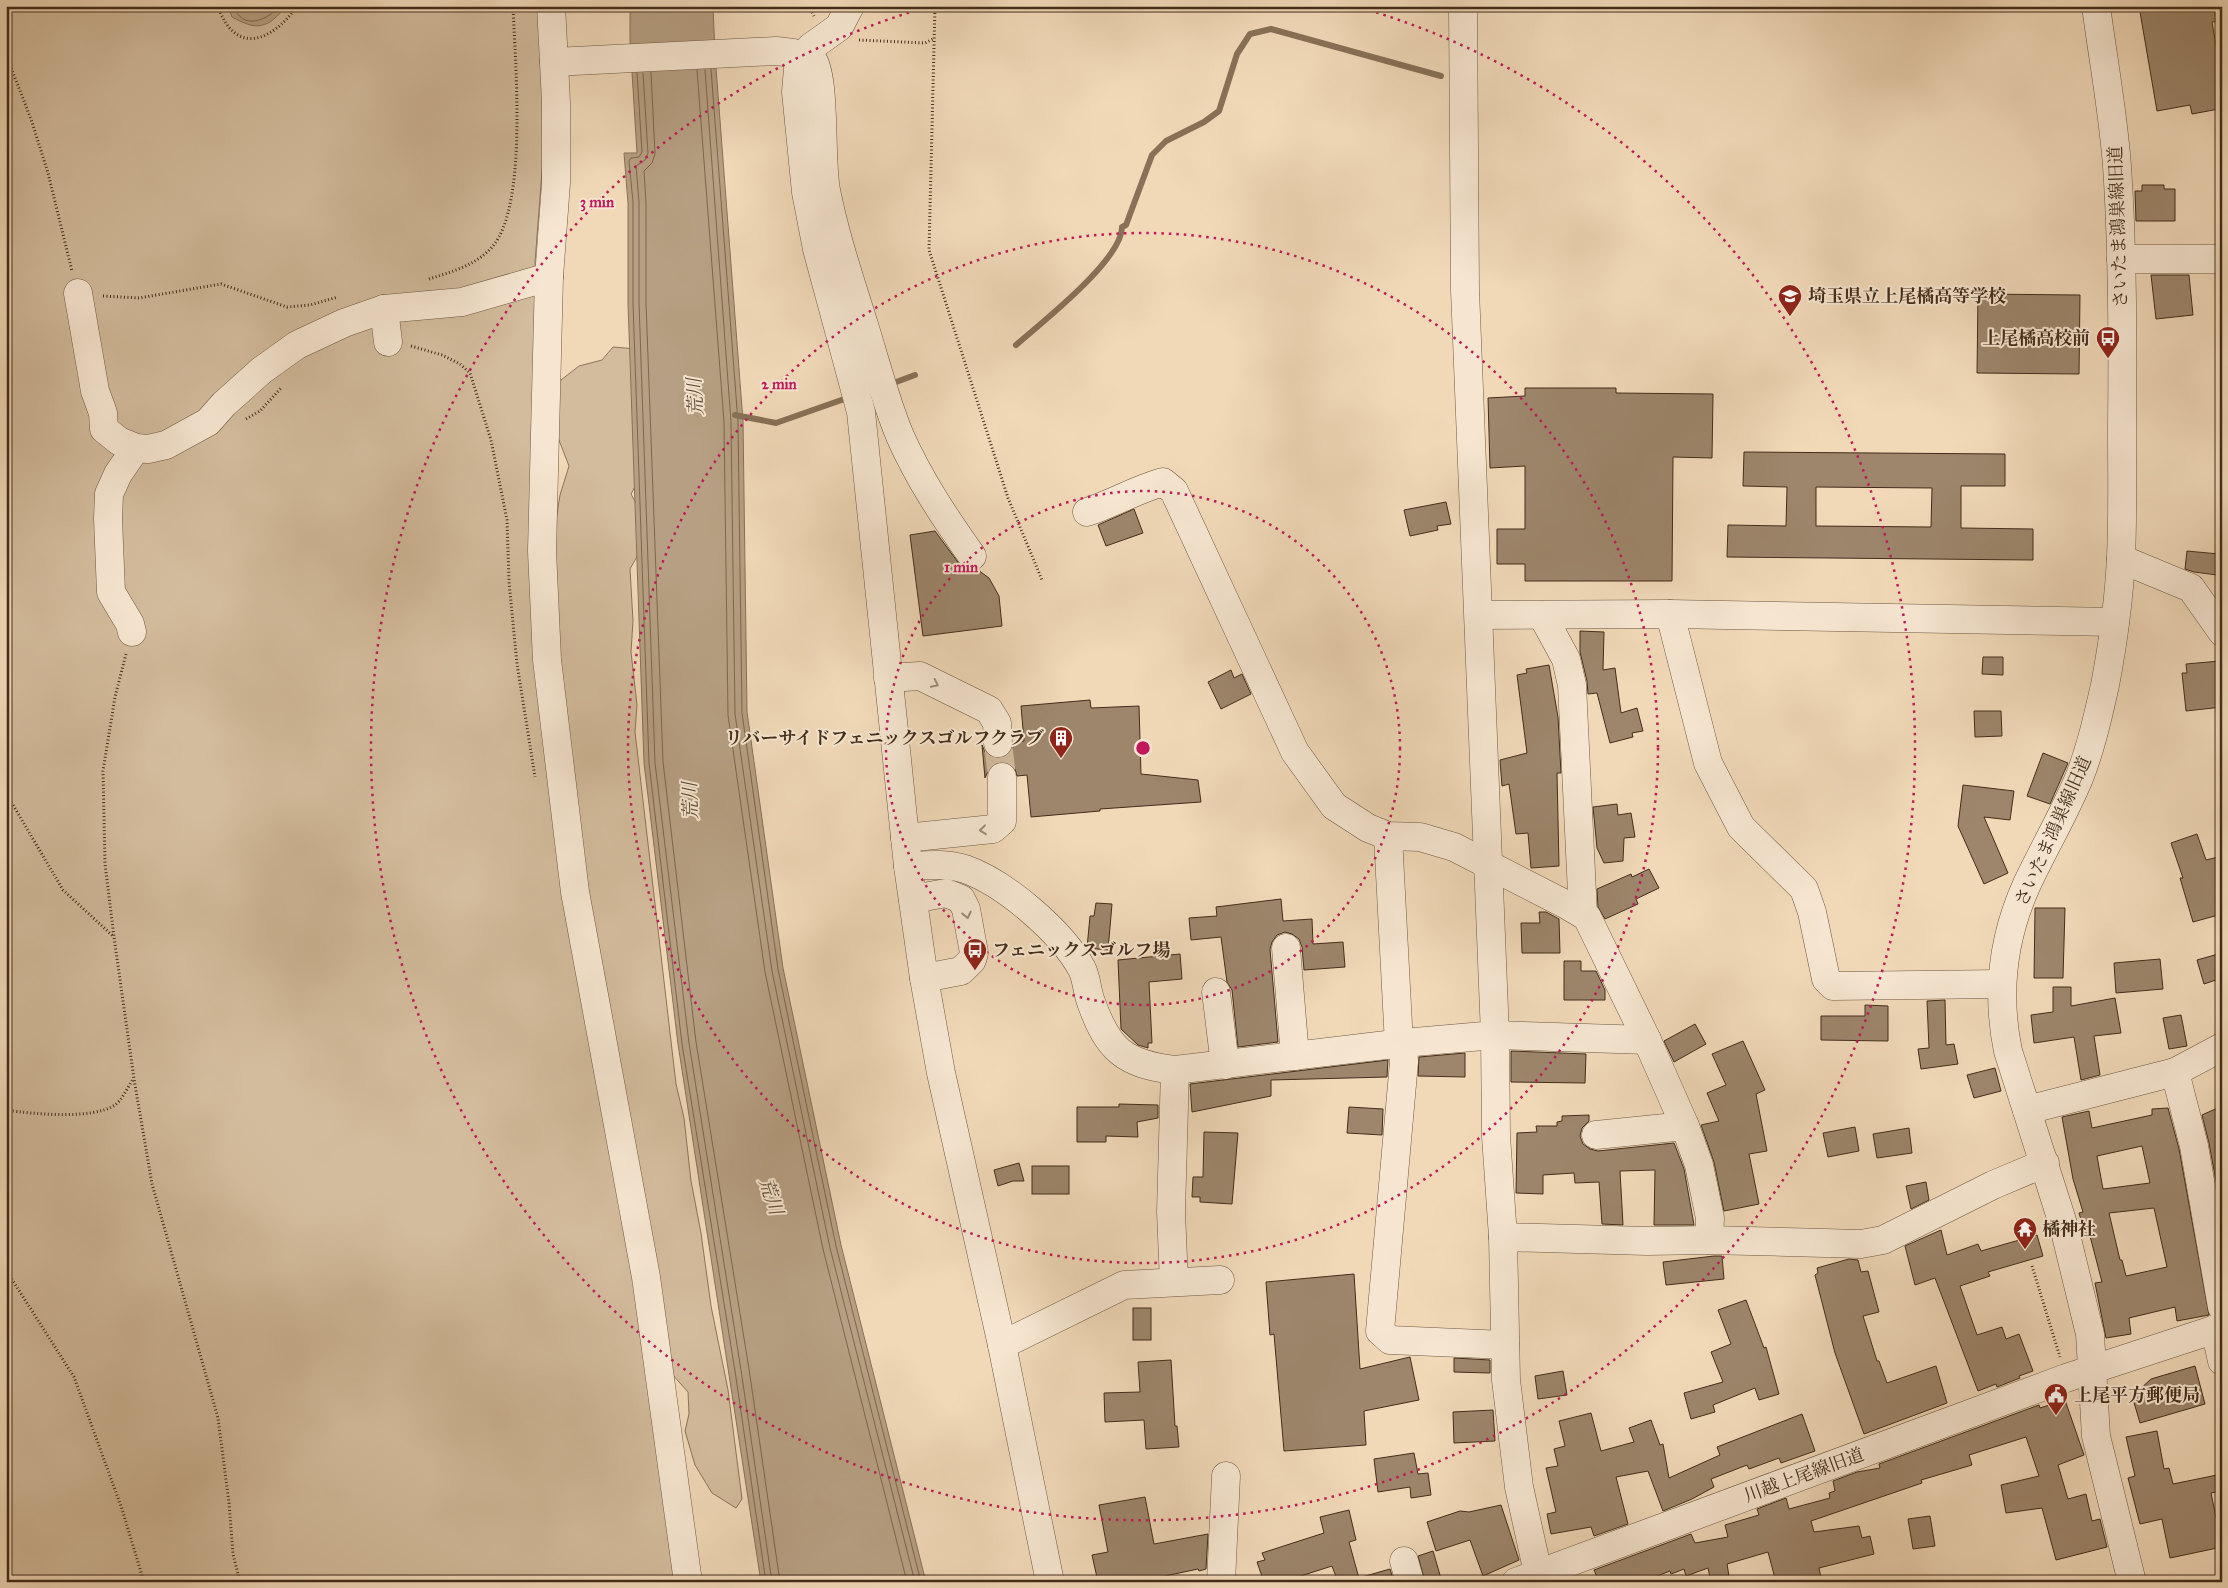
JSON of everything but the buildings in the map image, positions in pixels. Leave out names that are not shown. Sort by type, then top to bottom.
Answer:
[{"type":"street","points":[[551,6],[556,103],[556,183],[549,276],[542,551],[548,660],[575,892],[646,1278],[688,1582]]},
{"type":"street","points":[[850,6],[839,27],[802,56],[798,69],[796,92],[806,192],[819,258],[861,412],[908,866],[924,978],[941,1073],[1002,1344],[1050,1582]]},
{"type":"street","points":[[1462,6],[1465,290],[1495,1035],[1496,1136],[1503,1237],[1506,1380],[1519,1487],[1527,1577]]},
{"type":"street","name":"さいたま鴻巣線旧道","points":[[2096,6],[2113,122],[2121,259],[2121,558],[2115,622],[2105,684],[2092,739],[2079,778],[2026,886],[2004,958],[2001,984],[2002,1022],[2008,1051],[2064,1227],[2090,1334],[2093,1370],[2093,1411],[2096,1436],[2132,1582]]},
{"type":"street","points":[[554,62],[749,51],[776,51],[813,60],[817,66],[820,94],[822,158],[835,234],[900,435],[936,506],[972,556]]},
{"type":"street","points":[[2121,259],[2222,259]]},
{"type":"street","points":[[78,293],[95,392],[102,412],[104,429],[119,441],[136,448],[148,449],[166,445],[208,422],[224,404],[262,370],[297,345],[344,323],[384,309],[462,302],[549,276]]},
{"type":"street","points":[[384,309],[388,342]]},
{"type":"street","points":[[132,632],[130,624],[111,592],[108,519],[110,494],[118,474],[136,448]]},
{"type":"street","points":[[1087,512],[1108,505],[1139,489],[1163,482],[1174,491],[1295,752],[1334,806],[1368,828],[1388,836],[1420,837],[1454,847],[1488,867],[1587,917],[1647,1040],[1685,1126],[1699,1165],[1710,1218],[1709,1240]]},
{"type":"street","points":[[2121,558],[2191,588],[2222,632]]},
{"type":"street","points":[[1479,615],[1670,614],[2115,622]]},
{"type":"street","points":[[1670,614],[1708,763],[1741,827],[1804,889],[1812,912],[1826,979],[1833,986],[2001,984]]},
{"type":"street","points":[[1542,615],[1566,659],[1572,685],[1582,914]]},
{"type":"street","points":[[888,678],[920,676],[989,710],[996,723],[998,744]]},
{"type":"street","points":[[905,838],[993,829],[1002,821],[1002,777]]},
{"type":"street","points":[[1388,836],[1401,1044],[1404,1062],[1380,1331],[1390,1340],[1505,1345]]},
{"type":"street","points":[[908,866],[935,864],[965,870],[1024,903],[1069,949],[1083,971],[1090,1001],[1102,1029],[1116,1050],[1136,1062],[1175,1070],[1495,1035],[1647,1040]]},
{"type":"street","points":[[913,899],[946,893],[961,899],[966,909],[974,953],[972,960],[961,971],[924,978]]},
{"type":"street","points":[[1286,948],[1296,1056]]},
{"type":"street","points":[[1216,992],[1225,1065]]},
{"type":"street","points":[[2027,1110],[2175,1072],[2222,1047]]},
{"type":"street","points":[[1174,1282],[1171,1212],[1175,1070]]},
{"type":"street","points":[[2175,1072],[2194,1146],[2220,1321],[2222,1361]]},
{"type":"street","points":[[1596,1135],[1685,1126]]},
{"type":"street","points":[[1503,1237],[1861,1244],[1883,1240],[1993,1185],[2045,1163]]},
{"type":"street","points":[[1002,1344],[1124,1285],[1220,1280]]},
{"type":"street","name":"川越上尾線旧道","points":[[1527,1577],[2066,1378],[2093,1370],[2220,1321]]},
{"type":"street","points":[[1221,1582],[1226,1476]]},
{"type":"path","points":[[218,6],[221,16],[235,34],[253,40],[267,35],[286,22],[297,6]]},
{"type":"path","points":[[426,280],[468,266],[482,257],[493,246],[504,225],[516,159],[513,6]]},
{"type":"path","points":[[936,6],[933,39],[929,250],[1008,498],[1042,580]]},
{"type":"path","points":[[824,37],[925,43],[933,39]]},
{"type":"path","points":[[6,54],[48,173],[78,293],[115,298],[139,298],[221,284],[287,306],[310,305],[344,296]]},
{"type":"path","points":[[208,422],[230,427],[260,411],[283,386]]},
{"type":"path","points":[[132,632],[115,697],[103,771],[105,864],[134,1079],[152,1184],[218,1418],[229,1503],[233,1554],[240,1582]]},
{"type":"path","points":[[6,793],[63,890],[114,936]]},
{"type":"path","points":[[6,1110],[46,1114],[96,1112],[116,1105],[134,1079]]},
{"type":"path","points":[[2032,1266],[2066,1378]]},
{"type":"path","points":[[6,1270],[74,1377],[122,1509],[144,1582]]},
{"type":"shaded area","points":[[6,6],[544,6],[543,158],[535,262],[552,546],[560,495],[569,466],[557,435],[554,402],[561,380],[579,366],[602,360],[613,347],[637,349],[642,474],[631,494],[644,518],[644,544],[630,569],[633,621],[631,652],[637,705],[635,732],[676,1084],[684,1118],[691,1181],[701,1233],[711,1306],[728,1390],[742,1499],[736,1508],[712,1493],[695,1465],[685,1431],[689,1414],[688,1392],[672,1374],[681,1582],[6,1582]]},
{"type":"water","points":[[228,6],[286,6],[280,14],[268,23],[255,26],[232,17]]},
{"type":"water","name":"荒川","points":[[630,6],[713,6],[715,55],[743,421],[747,712],[783,968],[841,1245],[926,1582],[761,1582],[678,1044],[644,763],[628,303],[628,203],[624,153],[637,153],[630,40]]},
{"type":"waterway","points":[[1016,345],[1061,307],[1109,256],[1118,241],[1122,227],[1126,225],[1152,155],[1166,141],[1204,122],[1219,111],[1237,54],[1250,34],[1271,29],[1441,76]]},
{"type":"waterway","points":[[888,385],[915,375]]},
{"type":"waterway","points":[[735,415],[776,423],[850,397]]},
{"type":"tunnel","points":[[998,743],[1002,777]]},
{"type":"place","name":"埼玉県立上尾橘高等学校","points":[[1790,317]]},
{"type":"place","name":"上尾橘高校前","points":[[2108,359]]},
{"type":"place","name":"リバーサイドフェニックスゴルフクラブ","points":[[1061,759]]},
{"type":"place","name":"フェニックスゴルフ場","points":[[975,971]]},
{"type":"place","name":"橘神社","points":[[2025,1250]]},
{"type":"place","name":"上尾平方郵便局","points":[[2056,1416]]}]
